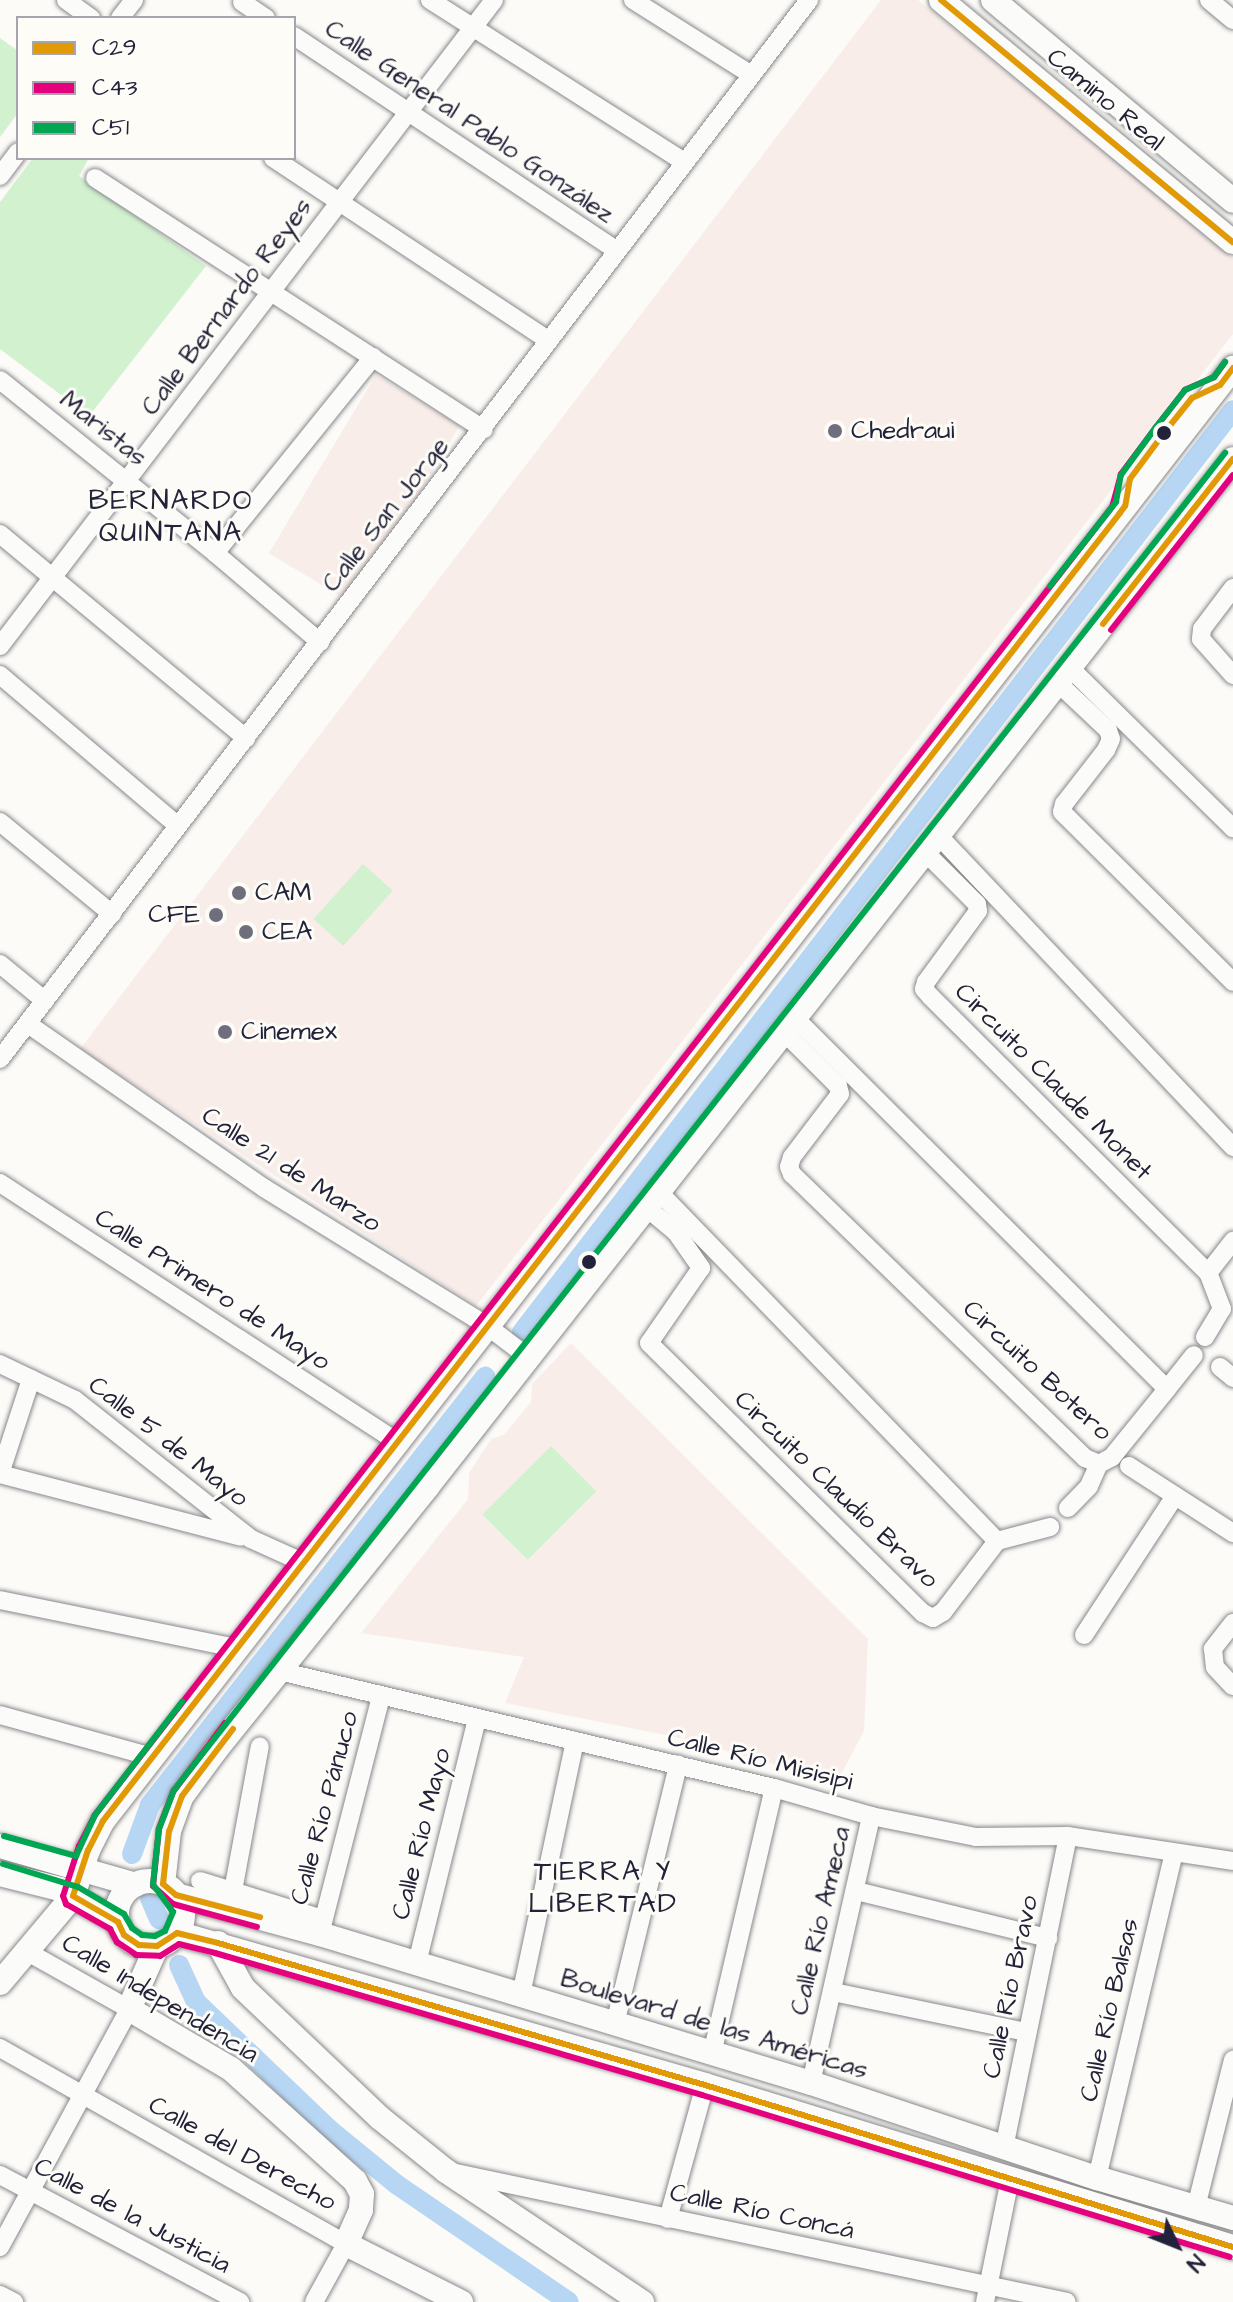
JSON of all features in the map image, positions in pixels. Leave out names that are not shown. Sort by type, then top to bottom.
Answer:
[{"type":"main road","name":"Camino Real","points":[[941,0],[1233,242]]},
{"type":"main road","name":"Camino Real","points":[[993,0],[1233,201]]},
{"type":"main road","points":[[0,1983],[73,1896],[81,1868],[103,1821],[396,1441],[492,1330],[1233,368]]},
{"type":"main road","points":[[129,2009],[184,1912],[170,1890],[169,1831],[182,1796],[523,1354],[652,1199],[1233,459]]},
{"type":"main road","points":[[0,1846],[136,1885]]},
{"type":"main road","points":[[0,1874],[73,1896],[118,1922],[131,1941],[218,1943],[705,2085],[1233,2247]]},
{"type":"main road","points":[[118,1922],[120,1900],[136,1885],[149,1881],[170,1890]]},
{"type":"main road","name":"Boulevard de las Américas","points":[[170,1890],[321,1926],[417,1963],[811,2083],[1097,2178],[1233,2218]]},
{"type":"main road","points":[[218,1943],[243,1988],[380,2118],[446,2171],[642,2302]]},
{"type":"main road","name":"Calle Independencia","points":[[129,2009],[231,2069],[355,2181],[362,2194],[361,2210],[346,2244]]},
{"type":"main road","name":"Calle del Derecho","points":[[346,2244],[461,2302]]},
{"type":"street","points":[[66,0],[88,16]]},
{"type":"street","points":[[122,16],[134,0]]},
{"type":"street","points":[[430,0],[683,161]]},
{"type":"street","name":"Calle Bernardo Reyes","points":[[0,646],[494,0]]},
{"type":"street","points":[[633,0],[750,74]]},
{"type":"street","name":"Calle San Jorge","points":[[0,1059],[484,430],[683,161],[809,0]]},
{"type":"street","points":[[1209,0],[1233,20]]},
{"type":"street","points":[[242,2],[263,16]]},
{"type":"street","name":"Calle General Pablo González","points":[[296,37],[616,250]]},
{"type":"street","points":[[0,176],[16,155]]},
{"type":"street","points":[[276,160],[549,341]]},
{"type":"street","points":[[95,178],[484,430]]},
{"type":"street","points":[[215,553],[373,357]]},
{"type":"street","name":"Maristas","points":[[0,380],[320,642]]},
{"type":"street","points":[[0,534],[246,738]]},
{"type":"street","points":[[1233,588],[1202,629],[1201,639],[1233,675]]},
{"type":"street","points":[[1063,674],[1233,828]]},
{"type":"street","points":[[1063,674],[1108,730],[1111,739],[1064,804],[1062,812],[1233,982]]},
{"type":"street","points":[[0,675],[178,826]]},
{"type":"street","points":[[0,822],[112,914]]},
{"type":"street","points":[[930,843],[1233,1147]]},
{"type":"street","name":"Circuito Claude Monet","points":[[930,843],[977,904],[978,911],[924,989],[1208,1273]]},
{"type":"street","points":[[0,964],[45,1001]]},
{"type":"street","name":"Calle 21 de Marzo","points":[[28,1024],[264,1188],[492,1330],[523,1354]]},
{"type":"street","points":[[788,1024],[1167,1389]]},
{"type":"street","name":"Circuito Botero","points":[[788,1024],[838,1086],[840,1094],[792,1157],[789,1167],[792,1174],[1085,1458],[1099,1464],[1112,1457],[1194,1355]]},
{"type":"street","name":"Calle Primero de Mayo","points":[[0,1183],[396,1441]]},
{"type":"street","points":[[652,1199],[997,1541],[1050,1527]]},
{"type":"street","name":"Circuito Claudio Bravo","points":[[652,1199],[701,1268],[649,1343],[923,1613],[933,1618],[943,1612],[997,1541]]},
{"type":"street","points":[[1205,1337],[1222,1309],[1208,1273],[1233,1241]]},
{"type":"street","name":"Calle 5 de Mayo","points":[[0,1364],[75,1400],[251,1539],[302,1562]]},
{"type":"street","points":[[31,1379],[0,1474],[251,1539]]},
{"type":"street","points":[[1068,1508],[1089,1486],[1099,1464]]},
{"type":"street","points":[[1129,1466],[1233,1533]]},
{"type":"street","points":[[1084,1635],[1175,1496]]},
{"type":"street","points":[[0,1600],[236,1648]]},
{"type":"street","points":[[1233,1623],[1213,1649],[1215,1667],[1233,1686]]},
{"type":"street","name":"Calle Río Misisipi","points":[[279,1671],[774,1788],[871,1816],[976,1837],[1068,1836],[1233,1861]]},
{"type":"street","name":"Calle Río Pánuco","points":[[321,1926],[381,1696]]},
{"type":"street","points":[[0,1715],[152,1757]]},
{"type":"street","name":"Calle Río Mayo","points":[[417,1963],[477,1718]]},
{"type":"street","points":[[521,1995],[575,1741]]},
{"type":"street","points":[[233,1891],[260,1746]]},
{"type":"street","points":[[615,2024],[678,1765]]},
{"type":"street","points":[[712,2054],[774,1788]]},
{"type":"street","name":"Calle Río Ameca","points":[[811,2083],[871,1816]]},
{"type":"street","name":"Calle Río Bravo","points":[[1004,2148],[1068,1836]]},
{"type":"street","name":"Calle Río Balsas","points":[[1097,2178],[1174,1853]]},
{"type":"street","name":"Boulevard de las Américas","points":[[200,1881],[321,1926]]},
{"type":"street","points":[[856,1891],[1048,1938]]},
{"type":"street","name":"Calle Independencia","points":[[28,1952],[129,2009]]},
{"type":"street","points":[[833,1992],[1027,2032]]},
{"type":"street","points":[[0,2247],[129,2009]]},
{"type":"street","name":"Calle del Derecho","points":[[0,2048],[346,2244]]},
{"type":"street","points":[[1196,2207],[1233,2060]]},
{"type":"street","points":[[668,2219],[705,2085]]},
{"type":"street","name":"Calle Río Concá","points":[[446,2171],[668,2219],[987,2294],[1067,2302]]},
{"type":"street","name":"Calle de la Justicia","points":[[0,2175],[240,2302]]},
{"type":"street","points":[[987,2294],[1010,2179]]},
{"type":"street","points":[[314,2302],[346,2244]]},
{"type":"street","points":[[0,2295],[14,2302]]},
{"type":"shaded area","points":[[881,0],[918,0],[1233,258],[1233,334],[476,1306],[80,1049]]},
{"type":"shaded area","points":[[376,375],[460,425],[353,604],[269,553]]},
{"type":"shaded area","points":[[571,1343],[868,1639],[864,1731],[837,1782],[680,1738],[505,1703],[524,1657],[361,1633],[468,1499],[469,1473],[491,1439],[504,1435],[531,1402],[532,1384]]},
{"type":"green space","points":[[0,38],[16,50],[16,116],[0,137]]},
{"type":"green space","points":[[32,160],[88,160],[79,176],[206,266],[89,416],[0,349],[0,202]]},
{"type":"green space","points":[[363,864],[393,891],[343,946],[313,919]]},
{"type":"green space","points":[[551,1446],[596,1491],[528,1560],[482,1515]]},
{"type":"waterway","points":[[522,1332],[1233,410]]},
{"type":"waterway","points":[[132,1854],[150,1805],[485,1377]]},
{"type":"waterway","points":[[150,1898],[159,1919]]},
{"type":"waterway","points":[[179,1965],[196,2002],[330,2130],[396,2184],[569,2302]]},
{"type":"transit line","name":"C29","points":[[941,0],[1233,242]]},
{"type":"transit line","name":"C43","points":[[1225,362],[1214,377],[1185,390],[1156,427],[1121,474],[1112,507],[95,1815],[79,1846],[63,1896],[66,1904],[110,1929],[117,1942],[136,1955],[160,1956],[179,1944],[215,1953],[702,2095],[1230,2257]]},
{"type":"transit line","name":"C51","points":[[1050,586],[1116,502],[1121,475],[1156,427],[1185,390],[1214,377],[1225,362]]},
{"type":"transit line","name":"C29","points":[[1233,368],[1220,385],[1192,398],[1164,433],[1130,479],[1125,506],[1120,513],[103,1821],[88,1850],[73,1896],[118,1922],[124,1935],[139,1945],[157,1946],[177,1933],[218,1943],[705,2085],[1233,2247]]},
{"type":"transit line","name":"C51","points":[[3,1864],[78,1887],[124,1914],[132,1928],[142,1935],[155,1936],[165,1931],[173,1912],[153,1884],[159,1829],[174,1790],[1225,453]]},
{"type":"transit line","name":"C29","points":[[1103,624],[1233,459]]},
{"type":"transit line","name":"C43","points":[[1111,630],[1233,475]]},
{"type":"transit line","name":"C51","points":[[4,1836],[76,1856],[95,1815],[182,1702]]},
{"type":"transit line","name":"C43","points":[[225,1723],[173,1792],[159,1829],[153,1886],[173,1904],[257,1927]]},
{"type":"transit line","name":"C29","points":[[233,1729],[182,1796],[169,1831],[163,1884],[176,1895],[260,1917]]},
{"type":"place","name":"Chedraui","points":[[835,431]]},
{"type":"place","name":"CAM","points":[[239,893]]},
{"type":"place","name":"CFE","points":[[216,915]]},
{"type":"place","name":"CEA","points":[[246,932]]},
{"type":"place","name":"Cinemex","points":[[225,1032]]},
{"type":"district","name":"BERNARDO QUINTANA","points":[[171,517]]},
{"type":"district","name":"TIERRA Y LIBERTAD","points":[[603,1888]]}]
